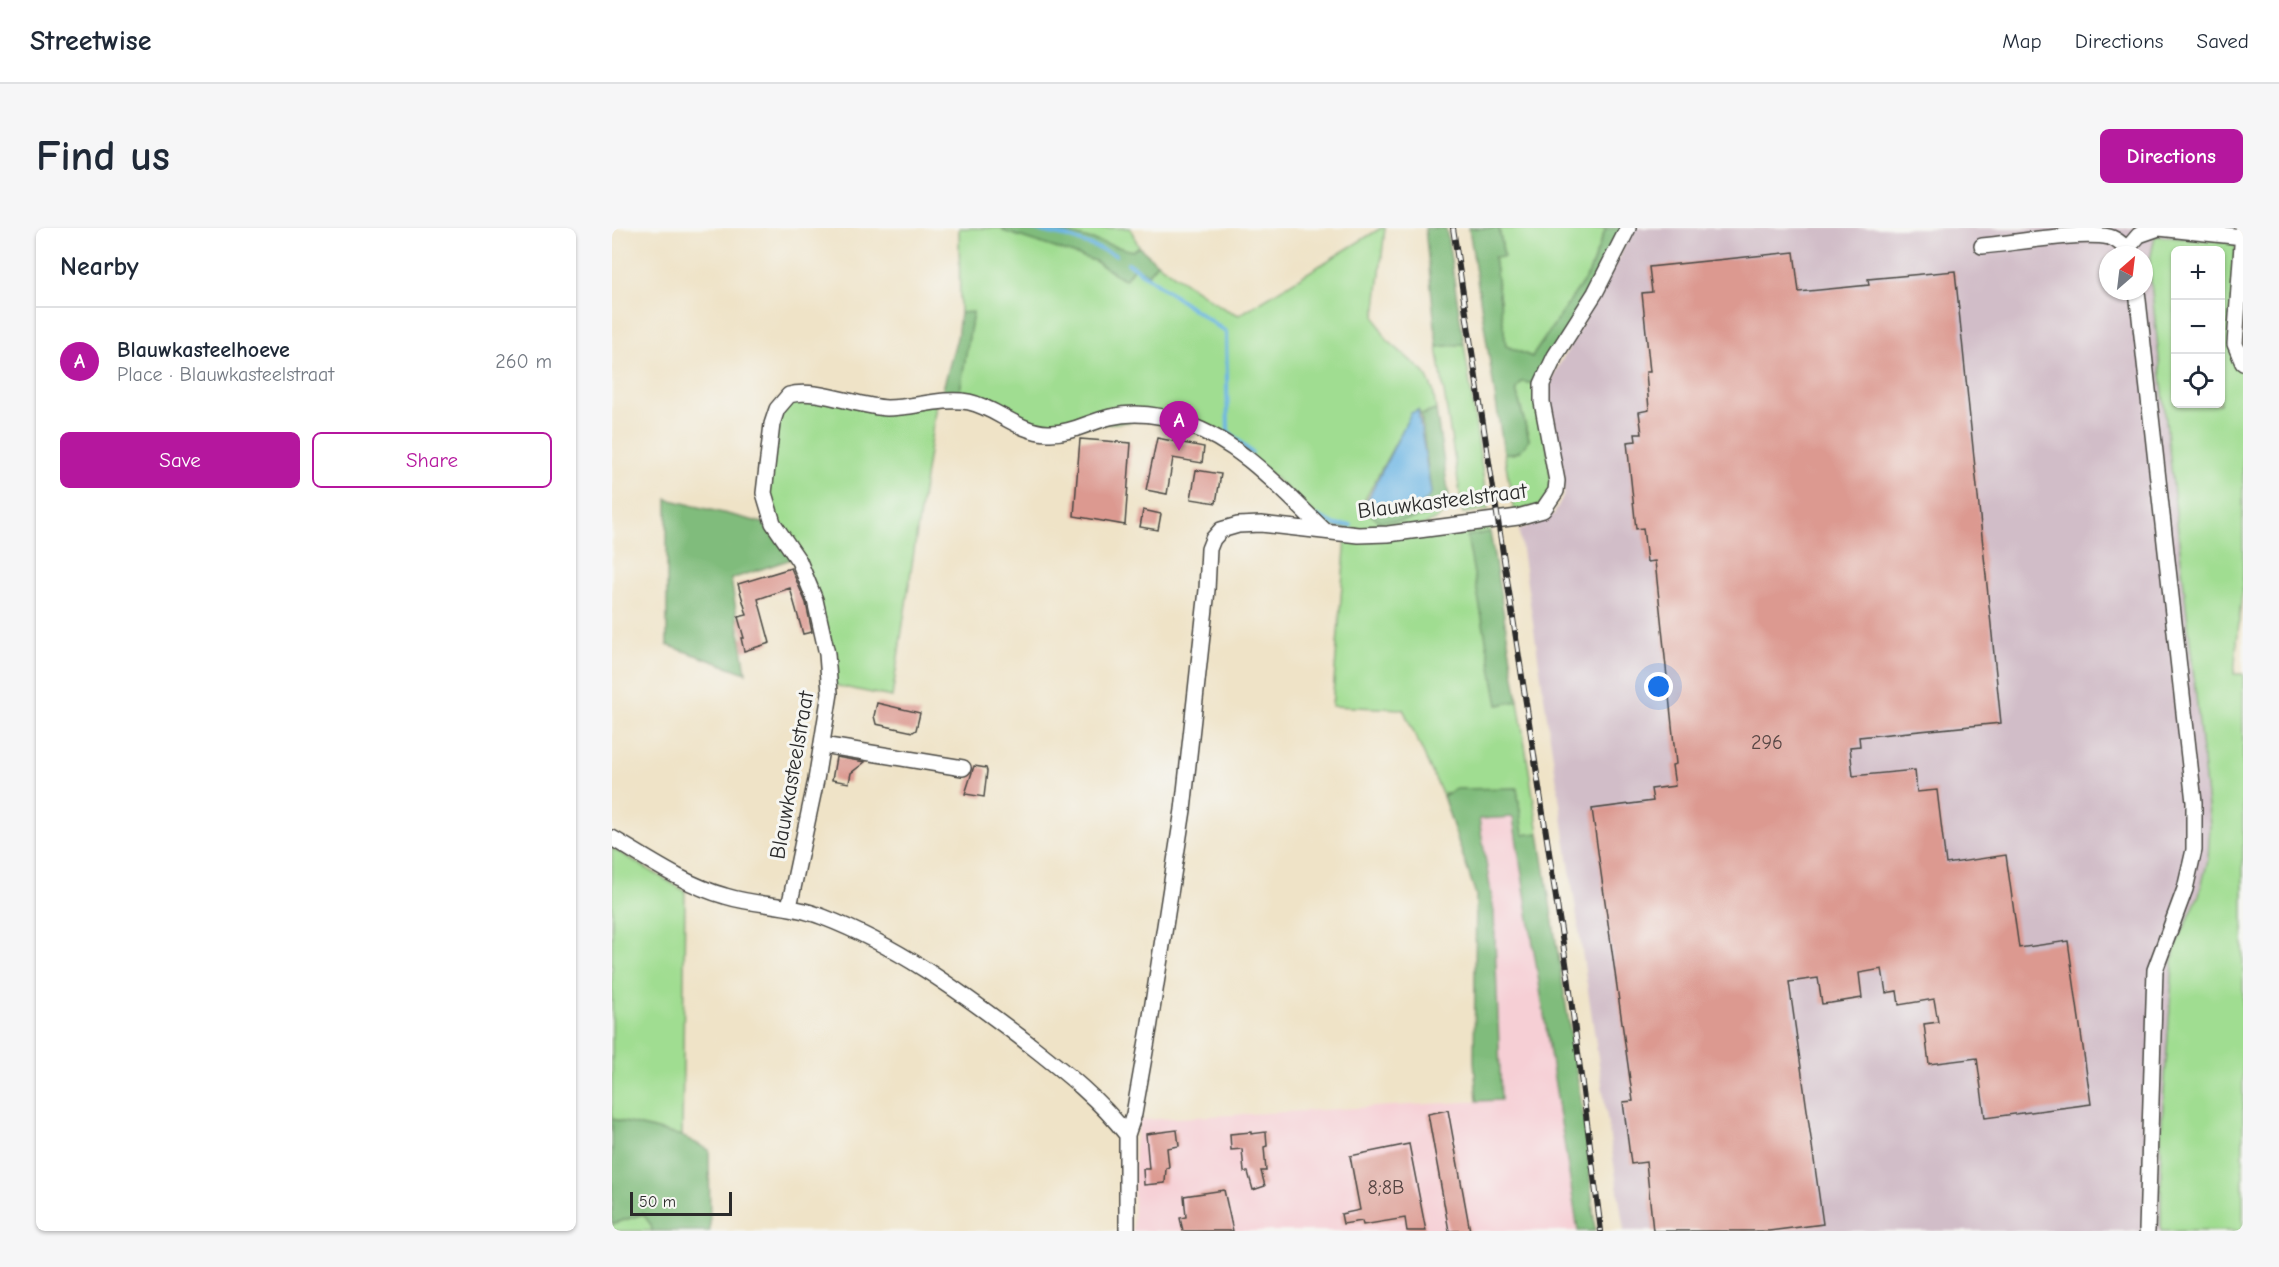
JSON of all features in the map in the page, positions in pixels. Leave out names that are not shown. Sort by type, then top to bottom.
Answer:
[{"type":"street","name":"Blauwkasteelstraat","points":[[1126,1231],[1127,1135],[1134,1114],[1147,1039],[1183,810],[1206,601],[1209,549],[1213,539],[1221,530],[1238,525],[1261,524],[1358,535],[1388,534],[1518,517],[1536,513],[1548,505],[1556,491],[1557,481],[1542,402],[1542,384],[1555,356],[1595,293],[1628,228]]},
{"type":"street","points":[[2133,246],[2139,236],[2158,228],[2243,237]]},
{"type":"street","points":[[2243,231],[2235,344],[2243,363]]},
{"type":"street","points":[[1982,246],[2089,236],[2112,238],[2122,246]]},
{"type":"street","points":[[2138,300],[2194,814],[2194,850],[2185,889],[2155,970],[2147,1231]]},
{"type":"street","name":"Blauwkasteelstraat","points":[[789,907],[822,745],[830,693],[821,626],[806,573],[773,524],[764,492],[772,424],[777,409],[789,395],[809,394],[887,408],[939,401],[970,402],[1028,430],[1047,433],[1059,433],[1111,417],[1140,414],[1166,418],[1214,436],[1236,449],[1325,531]]},
{"type":"street","points":[[822,745],[963,768]]},
{"type":"street","points":[[612,837],[703,888],[751,903],[789,907],[855,930],[921,965],[1076,1082],[1109,1111],[1127,1135]]},
{"type":"shaded area","points":[[1632,228],[2236,228],[2234,242],[2155,236],[2153,246],[2099,246],[2099,300],[2153,300],[2210,825],[2208,860],[2198,895],[2174,950],[2161,1136],[2161,1231],[1624,1231],[1519,530],[1554,514],[1564,494],[1563,472],[1549,391],[1552,378],[1620,256]]},
{"type":"shaded area","points":[[1513,817],[1578,1231],[1133,1231],[1135,1147],[1139,1120],[1500,1100],[1494,912],[1479,818]]},
{"type":"green space","points":[[959,228],[1004,228],[1003,230],[1095,261],[1125,280],[1134,267],[1148,274],[1157,263],[1225,309],[1239,315],[1381,228],[1385,228],[1375,317],[1386,339],[1425,373],[1433,390],[1436,410],[1421,415],[1418,410],[1411,414],[1361,507],[1379,521],[1440,506],[1449,497],[1443,514],[1418,526],[1404,529],[1329,528],[1240,446],[1179,417],[1043,430],[959,396],[973,313],[960,313]]},
{"type":"green space","points":[[1004,228],[1048,228],[1132,251],[1139,247],[1157,263],[1148,274],[1134,267],[1125,280],[1095,261],[1003,231]]},
{"type":"green space","points":[[1048,228],[1130,228],[1139,247],[1132,251]]},
{"type":"green space","points":[[1425,228],[1446,228],[1464,344],[1437,347]]},
{"type":"green space","points":[[1469,228],[1499,228],[1504,257],[1494,257],[1506,346],[1532,357],[1589,273],[1606,228],[1632,228],[1540,384],[1522,382],[1516,390],[1529,439],[1522,449],[1513,453],[1504,453]]},
{"type":"green space","points":[[1499,228],[1606,228],[1589,273],[1532,357],[1506,346],[1494,257],[1504,257]]},
{"type":"green space","points":[[2155,236],[2234,242],[2237,255],[2236,363],[2243,373],[2243,580],[2234,674],[2243,674],[2243,1231],[2161,1231],[2161,1136],[2174,950],[2199,895],[2208,860],[2210,825],[2153,300]]},
{"type":"green space","points":[[973,312],[959,396],[941,396],[957,338],[960,313]]},
{"type":"green space","points":[[1464,344],[1488,510],[1463,513],[1437,347]]},
{"type":"green space","points":[[1522,382],[1540,384],[1552,489],[1540,505],[1514,512],[1504,453],[1515,454],[1529,439],[1516,390]]},
{"type":"green space","points":[[794,396],[936,405],[892,697],[833,685],[830,650],[768,495],[775,425]]},
{"type":"green space","points":[[1436,410],[1449,497],[1430,515],[1399,521],[1379,521],[1361,507],[1367,501],[1382,511],[1431,493],[1421,415]]},
{"type":"green space","points":[[667,499],[763,523],[792,559],[731,579],[746,673],[667,645]]},
{"type":"green space","points":[[1490,525],[1490,532],[1468,536],[1499,705],[1518,701],[1539,833],[1523,835],[1517,788],[1445,793],[1443,796],[1403,709],[1332,706],[1346,537]]},
{"type":"green space","points":[[1490,532],[1518,701],[1498,705],[1467,536]]},
{"type":"green space","points":[[1517,788],[1523,835],[1539,833],[1586,1133],[1595,1231],[1578,1231],[1513,817],[1479,819],[1494,912],[1501,1100],[1477,1101],[1474,1061],[1476,895],[1443,796],[1455,789]]},
{"type":"green space","points":[[612,848],[685,891],[682,1136],[612,1119]]},
{"type":"green space","points":[[612,1119],[682,1136],[709,1150],[710,1231],[652,1231],[651,1225],[643,1214],[612,1224]]},
{"type":"green space","points":[[643,1214],[652,1225],[652,1231],[612,1231],[612,1224]]},
{"type":"water","points":[[1418,410],[1431,493],[1423,503],[1411,509],[1397,512],[1382,510],[1367,501],[1411,413]]},
{"type":"building","points":[[1794,252],[1799,292],[1869,285],[1868,279],[1955,271],[2001,723],[1859,737],[1860,746],[1850,747],[1853,776],[1915,770],[1917,792],[1937,790],[1946,864],[2006,855],[2019,948],[2068,941],[2091,1104],[1985,1118],[1977,1058],[1929,1064],[1924,1024],[1938,1022],[1934,999],[1899,1005],[1897,991],[1886,993],[1882,969],[1859,973],[1862,998],[1831,1003],[1822,1004],[1818,978],[1789,982],[1823,1224],[1769,1231],[1653,1231],[1646,1162],[1631,1164],[1623,1102],[1633,1101],[1592,809],[1653,801],[1651,789],[1675,786],[1672,765],[1676,764],[1655,561],[1647,562],[1643,528],[1636,529],[1627,442],[1636,441],[1635,434],[1642,434],[1639,412],[1649,410],[1646,372],[1650,372],[1642,293],[1652,292],[1649,267]]},
{"type":"building","points":[[1157,438],[1204,447],[1202,463],[1173,458],[1167,494],[1146,490]]},
{"type":"building","points":[[1080,439],[1131,443],[1125,525],[1074,516]]},
{"type":"building","points":[[1196,470],[1221,474],[1216,503],[1191,499]]},
{"type":"building","points":[[1143,510],[1161,514],[1158,530],[1140,527]]},
{"type":"building","points":[[791,568],[806,603],[812,632],[803,634],[790,588],[758,599],[770,643],[744,651],[741,638],[744,638],[738,617],[747,615],[738,584]]},
{"type":"building","points":[[877,703],[920,713],[916,730],[913,732],[876,724],[874,716]]},
{"type":"building","points":[[836,757],[865,762],[851,773],[849,783],[832,780]]},
{"type":"building","points":[[974,766],[986,768],[987,771],[984,797],[965,794]]},
{"type":"building","points":[[1448,1110],[1470,1231],[1449,1231],[1428,1114]]},
{"type":"building","points":[[1177,1130],[1179,1146],[1167,1148],[1169,1167],[1166,1168],[1165,1183],[1144,1185],[1143,1169],[1149,1169],[1146,1134]]},
{"type":"building","points":[[1251,1132],[1251,1134],[1266,1132],[1267,1146],[1264,1147],[1266,1171],[1261,1171],[1265,1186],[1253,1190],[1248,1172],[1244,1172],[1242,1149],[1231,1150],[1230,1134]]},
{"type":"building","points":[[1409,1144],[1426,1231],[1407,1231],[1405,1218],[1363,1225],[1362,1221],[1343,1224],[1341,1214],[1360,1210],[1350,1156]]},
{"type":"building","points":[[1224,1190],[1233,1231],[1183,1231],[1180,1218],[1186,1217],[1184,1196]]},
{"type":"waterway","points":[[1027,228],[1068,237],[1116,255]]},
{"type":"waterway","points":[[1128,263],[1226,332],[1228,431],[1252,453]]},
{"type":"waterway","points":[[1318,516],[1336,525],[1351,525]]},
{"type":"railway","points":[[1453,228],[1568,976],[1601,1231]]},
{"type":"place","name":"Blauwkasteelhoeve","points":[[1179,451]]}]
